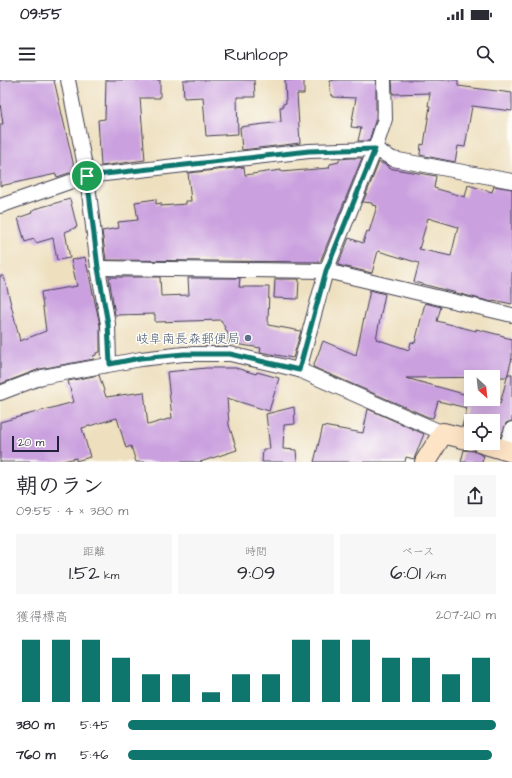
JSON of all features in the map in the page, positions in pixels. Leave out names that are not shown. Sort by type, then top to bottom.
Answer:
[{"type":"main road","points":[[425,462],[443,433],[464,438]]},
{"type":"street","points":[[68,80],[87,176],[98,268],[108,324],[110,364]]},
{"type":"street","points":[[299,370],[326,271],[375,149],[385,119],[384,80]]},
{"type":"street","points":[[0,206],[87,176],[309,151],[375,149],[393,159],[512,181]]},
{"type":"street","points":[[98,268],[326,271],[512,315]]},
{"type":"street","points":[[0,394],[42,377],[140,358],[177,355],[230,354],[299,370],[443,433]]},
{"type":"street","points":[[508,451],[512,429]]},
{"type":"building","points":[[0,80],[54,80],[75,171],[57,177],[56,174],[0,186],[0,124],[3,124],[0,104]]},
{"type":"building","points":[[106,80],[160,80],[160,98],[140,98],[145,160],[101,166],[98,120],[105,119]]},
{"type":"building","points":[[183,80],[254,80],[255,97],[237,97],[238,134],[206,136],[203,97],[184,98]]},
{"type":"building","points":[[285,80],[304,80],[304,94],[297,94],[300,143],[242,150],[240,127],[281,122],[280,107],[283,107],[283,104],[286,103]]},
{"type":"building","points":[[376,80],[376,118],[369,141],[358,141],[361,128],[351,127],[356,98],[333,97],[333,95],[331,95],[330,81]]},
{"type":"building","points":[[392,80],[458,80],[458,86],[512,93],[512,111],[472,106],[465,147],[458,146],[455,162],[420,155],[421,144],[424,145],[430,106],[428,106],[430,93],[393,94]]},
{"type":"building","points":[[362,158],[320,262],[106,260],[102,231],[119,228],[118,222],[138,220],[135,202],[156,199],[156,204],[161,203],[161,206],[186,204],[186,201],[191,201],[188,173],[244,167],[245,175],[281,170],[281,172],[329,168],[330,164],[339,162],[339,159]]},
{"type":"building","points":[[379,162],[388,166],[388,168],[436,176],[434,188],[465,197],[468,185],[492,192],[494,186],[512,189],[512,304],[493,300],[492,302],[414,282],[419,263],[378,251],[372,273],[338,265],[349,238],[363,243],[367,231],[369,232],[377,206],[372,205],[372,203],[363,202]],"holes":[[[428,218],[458,227],[451,256],[419,249]]]},
{"type":"building","points":[[70,199],[77,227],[65,232],[70,258],[57,260],[53,238],[36,243],[34,239],[25,242],[18,218],[32,213],[31,212],[38,208]]},
{"type":"building","points":[[85,257],[100,325],[100,352],[93,356],[94,359],[40,369],[0,384],[0,276],[4,276],[20,341],[46,331],[41,292],[77,286],[71,260]]},
{"type":"building","points":[[109,277],[160,277],[161,296],[189,295],[188,278],[240,278],[239,287],[269,287],[268,325],[301,331],[293,358],[260,352],[261,348],[228,343],[229,336],[221,320],[155,322],[155,314],[115,315]]},
{"type":"building","points":[[275,279],[299,279],[298,299],[274,298]]},
{"type":"building","points":[[370,290],[385,294],[376,339],[409,350],[411,342],[415,343],[425,303],[441,307],[437,321],[476,331],[476,329],[512,339],[512,358],[507,377],[500,377],[500,370],[464,370],[464,377],[406,378],[464,394],[464,406],[500,406],[508,374],[512,374],[512,421],[506,423],[501,437],[500,414],[465,414],[467,408],[438,401],[433,418],[428,417],[313,367],[323,341],[356,355]]},
{"type":"building","points":[[206,368],[236,368],[256,374],[257,372],[279,378],[269,411],[227,398],[229,425],[237,450],[200,462],[136,462],[131,446],[126,448],[117,418],[82,428],[90,457],[76,461],[76,458],[59,462],[0,462],[0,422],[74,402],[68,381],[99,375],[106,397],[144,392],[148,425],[172,418],[167,372]]},
{"type":"building","points":[[294,407],[295,424],[284,425],[283,449],[296,450],[297,462],[262,462],[263,449],[270,449],[266,414]]},
{"type":"building","points":[[368,409],[424,434],[414,459],[406,457],[405,462],[314,462],[323,426],[363,433]]},
{"type":"building","points":[[464,450],[474,451],[484,456],[482,462],[461,462]]},
{"type":"place","name":"岐阜南長森郵便局","points":[[248,338]]},
{"type":"route","points":[[375,149],[326,271],[299,370],[230,354],[184,354],[140,358],[110,364],[108,324],[98,268],[87,176],[309,151],[375,149]]}]
